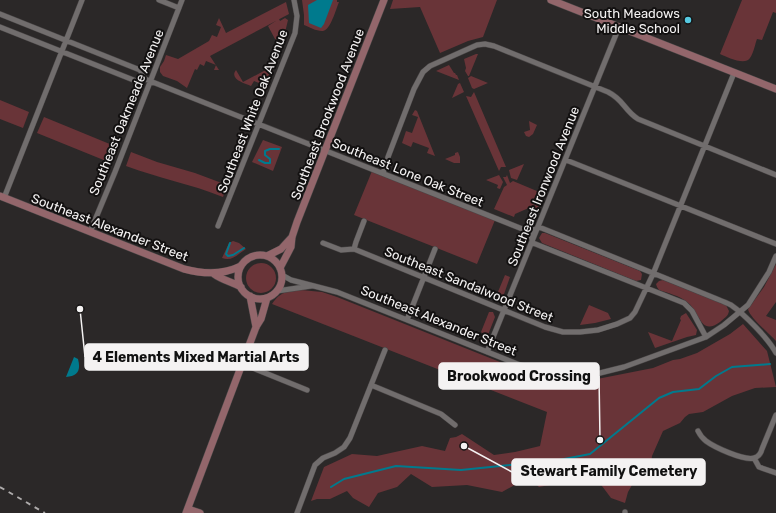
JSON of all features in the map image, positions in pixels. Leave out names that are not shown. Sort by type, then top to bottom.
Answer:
[{"type":"street","points":[[2,197],[82,0]]},
{"type":"street","points":[[159,0],[179,8]]},
{"type":"street","name":"Southeast Oakmeade Avenue","points":[[90,232],[115,172],[147,80],[182,0]]},
{"type":"street","name":"Southeast Brookwood Avenue","points":[[281,271],[291,247],[292,237],[325,150],[384,0]]},
{"type":"street","points":[[551,0],[776,90]]},
{"type":"street","name":"Southeast White Oak Avenue","points":[[218,226],[295,33],[297,16],[295,1]]},
{"type":"street","name":"Southeast Lone Oak Street","points":[[0,14],[140,70],[147,80]]},
{"type":"street","name":"Southeast Lone Oak Street","points":[[0,27],[136,82],[147,80],[530,232]]},
{"type":"street","name":"Southeast Ironwood Avenue","points":[[487,352],[539,228],[619,27]]},
{"type":"street","points":[[383,173],[420,75],[430,66],[477,45],[485,44],[501,48],[616,96],[622,101],[631,114],[638,119],[776,175]]},
{"type":"street","name":"Southeast Sandalwood Street","points":[[323,243],[341,250],[354,249],[545,327],[563,332],[598,330],[617,324],[630,318],[635,312],[653,274],[734,73]]},
{"type":"street","points":[[566,160],[776,244]]},
{"type":"street","name":"Southeast Alexander Street","points":[[2,197],[184,269],[214,274],[241,287]]},
{"type":"street","points":[[354,249],[364,221]]},
{"type":"street","points":[[706,337],[692,311],[684,303],[533,242],[530,232],[539,228],[730,304],[768,340],[776,353]]},
{"type":"street","name":"Southeast Brookwood Avenue","points":[[267,256],[281,249],[292,237]]},
{"type":"street","points":[[407,320],[435,249]]},
{"type":"street","points":[[260,255],[267,256],[277,263],[281,271],[282,279],[277,291],[267,298],[256,298],[250,296],[241,287],[239,277],[241,266],[251,257],[260,255]]},
{"type":"street","name":"Southeast Alexander Street","points":[[281,271],[291,280],[338,292],[532,369],[555,374],[576,376],[600,373],[624,367],[706,337],[724,325],[748,305],[760,287],[776,256]]},
{"type":"street","name":"Southeast Alexander Street","points":[[214,274],[220,271],[234,270],[241,266]]},
{"type":"street","name":"Southeast Alexander Street","points":[[277,291],[312,286]]},
{"type":"street","points":[[250,296],[256,327]]},
{"type":"street","points":[[200,513],[187,511],[256,327],[261,319],[267,298]]},
{"type":"street","points":[[297,513],[315,466],[322,458],[335,453],[344,447],[355,428],[385,350]]},
{"type":"street","points":[[243,364],[307,390]]},
{"type":"street","points":[[371,385],[441,414],[455,424]]},
{"type":"street","points":[[698,431],[704,440],[711,445],[745,458],[754,458],[760,454],[776,415]]},
{"type":"street","points":[[754,458],[759,467],[776,473]]},
{"type":"shaded area","points":[[302,0],[337,0],[337,2],[339,2],[328,28],[322,31],[304,25]]},
{"type":"shaded area","points":[[393,0],[497,0],[483,37],[468,41],[440,53],[420,7],[390,9]]},
{"type":"shaded area","points":[[742,0],[776,0],[776,13],[773,12],[762,40],[757,39],[750,58],[748,60],[740,61],[720,54]]},
{"type":"shaded area","points":[[286,2],[289,14],[210,56],[216,65],[206,61],[204,66],[200,64],[197,70],[195,69],[187,88],[177,81],[163,76],[160,72],[160,67],[166,55],[178,59],[209,41],[212,35],[217,37],[221,27],[216,25],[219,18],[226,33]]},
{"type":"shaded area","points":[[285,18],[288,20],[283,41],[275,39],[268,26],[279,19],[280,21]]},
{"type":"shaded area","points":[[478,54],[468,76],[465,71],[466,68],[464,59]]},
{"type":"shaded area","points":[[216,65],[219,70],[214,70]]},
{"type":"shaded area","points":[[275,65],[264,91],[262,90],[264,85],[254,81],[251,86],[241,82],[234,76],[236,70],[243,82]]},
{"type":"shaded area","points":[[449,65],[457,75],[459,80],[436,71]]},
{"type":"shaded area","points":[[471,76],[488,83],[474,89],[472,88],[468,78]]},
{"type":"shaded area","points":[[460,83],[464,92],[452,98],[458,84]]},
{"type":"shaded area","points":[[474,92],[506,167],[501,167],[499,171],[466,96],[471,97]]},
{"type":"shaded area","points":[[0,100],[29,112],[23,128],[0,119]]},
{"type":"shaded area","points":[[415,110],[417,111],[435,156],[427,153],[429,148],[413,142],[411,147],[402,143],[406,131],[412,133],[418,117],[412,115]]},
{"type":"shaded area","points":[[44,117],[117,147],[111,163],[37,133]]},
{"type":"shaded area","points":[[529,121],[537,125],[533,134],[529,137],[526,136],[524,132],[530,130]]},
{"type":"shaded area","points":[[263,140],[282,147],[273,171],[252,162]]},
{"type":"shaded area","points":[[131,152],[227,185],[223,197],[199,188],[126,166]]},
{"type":"shaded area","points":[[458,152],[460,163],[454,163],[445,159],[455,155],[455,153]]},
{"type":"shaded area","points":[[524,164],[517,180],[511,178],[509,170]]},
{"type":"shaded area","points":[[372,171],[495,220],[477,264],[354,215]]},
{"type":"shaded area","points":[[499,175],[503,182],[500,189],[497,188],[498,185],[486,180]]},
{"type":"shaded area","points":[[507,175],[510,183],[513,181],[544,194],[537,210],[531,207],[515,214],[514,217],[494,209],[504,187],[507,185],[503,177],[506,177]]},
{"type":"shaded area","points":[[542,233],[640,271],[642,274],[641,280],[636,281],[542,243],[539,238]]},
{"type":"shaded area","points":[[233,241],[239,243],[246,249],[232,258],[222,258],[229,243]]},
{"type":"shaded area","points":[[261,263],[272,267],[276,278],[272,289],[261,293],[250,289],[246,278],[250,267]]},
{"type":"shaded area","points":[[776,264],[776,302],[766,316],[776,320],[776,341],[756,321],[748,309],[764,287]]},
{"type":"shaded area","points":[[505,275],[510,277],[503,297],[501,300],[495,299]]},
{"type":"shaded area","points":[[663,280],[726,305],[729,311],[728,315],[713,326],[704,325],[687,302],[677,296],[659,290],[656,284]]},
{"type":"shaded area","points":[[301,290],[322,292],[337,297],[530,374],[559,380],[592,380],[653,368],[697,353],[730,334],[743,324],[767,351],[776,387],[755,388],[732,396],[703,412],[689,414],[680,423],[663,431],[652,456],[649,481],[636,478],[628,492],[625,503],[611,498],[596,478],[581,485],[565,482],[539,487],[529,477],[502,492],[467,485],[432,487],[411,474],[397,487],[378,493],[369,507],[353,498],[347,491],[330,499],[317,499],[311,501],[324,467],[352,454],[377,456],[422,446],[445,451],[450,438],[462,434],[494,455],[515,452],[540,446],[547,412],[272,304],[281,294]]},
{"type":"shaded area","points":[[589,305],[608,313],[611,319],[580,325]]},
{"type":"shaded area","points":[[489,312],[493,312],[495,317],[486,340],[481,342],[478,340],[481,340],[483,334],[481,332]]},
{"type":"shaded area","points":[[686,313],[697,330],[696,335],[655,348],[648,332],[672,341],[681,320],[681,316]]},
{"type":"water","points":[[317,0],[333,0],[321,28],[309,23],[308,5]]},
{"type":"water","points":[[74,357],[78,359],[78,372],[66,377]]},
{"type":"waterway","points":[[259,160],[265,163],[270,163],[270,159],[265,155],[265,151],[270,149],[279,149]]},
{"type":"waterway","points":[[230,243],[226,254],[228,256],[233,255],[244,248]]},
{"type":"waterway","points":[[331,487],[344,479],[396,466],[461,470],[559,460],[590,454],[659,398],[673,392],[699,389],[716,376],[732,367],[770,364]]},
{"type":"railway","points":[[0,487],[45,513]]},
{"type":"place","name":"South Meadows Middle School","points":[[688,20]]},
{"type":"place","name":"4 Elements Mixed Martial Arts","points":[[80,309]]},
{"type":"place","name":"Brookwood Crossing","points":[[600,440]]},
{"type":"place","name":"Stewart Family Cemetery","points":[[464,446]]}]
